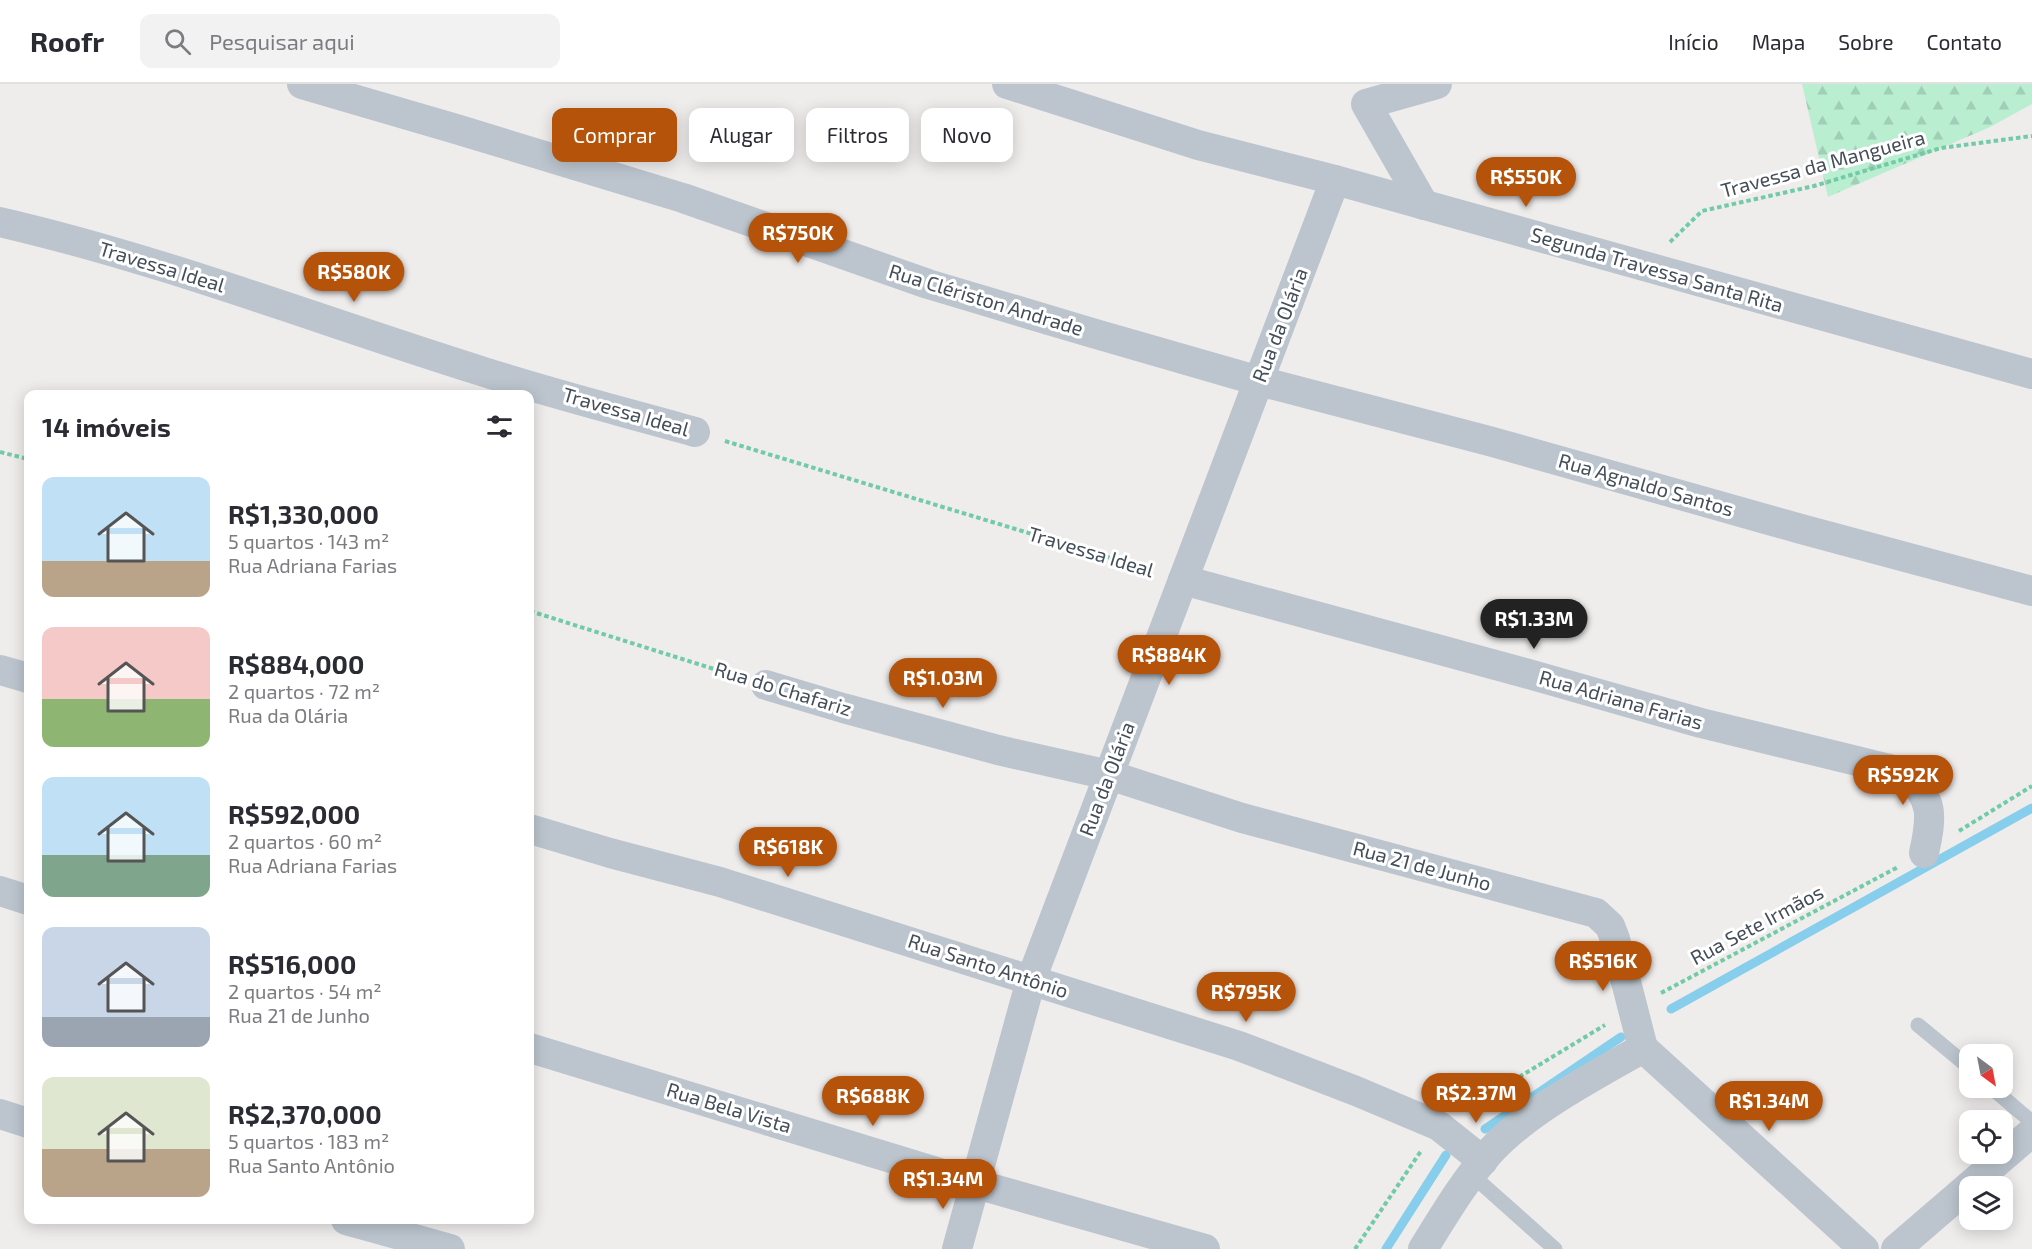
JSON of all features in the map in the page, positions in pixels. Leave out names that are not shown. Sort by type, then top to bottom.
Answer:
[{"type":"street","name":"Rua Clériston Andrade","points":[[302,84],[671,195],[928,284],[1259,381]]},
{"type":"street","name":"Segunda Travessa Santa Rita","points":[[1007,84],[1198,145],[1335,180],[2032,374]]},
{"type":"street","points":[[1424,205],[1359,94],[1437,84]]},
{"type":"street","name":"Rua da Olária","points":[[957,1249],[1031,980],[1335,180]]},
{"type":"street","name":"Travessa Ideal","points":[[0,222],[94,246],[253,294],[482,372],[695,432]]},
{"type":"street","name":"Rua Agnaldo Santos","points":[[1259,381],[1489,441],[2032,591]]},
{"type":"street","name":"Rua Adriana Farias","points":[[1183,580],[1701,723],[1906,773],[1921,787],[1927,801],[1929,832],[1924,853]]},
{"type":"street","points":[[0,670],[24,677]]},
{"type":"street","name":"Rua do Chafariz","points":[[766,685],[998,750],[1109,775]]},
{"type":"street","name":"Rua 21 de Junho","points":[[1109,775],[1242,818],[1596,913],[1610,926],[1616,939],[1643,1048]]},
{"type":"street","name":"Rua Santo Antônio","points":[[534,830],[720,882],[1239,1046],[1439,1126],[1477,1168]]},
{"type":"street","points":[[0,891],[24,899]]},
{"type":"street","points":[[1423,1249],[1454,1199],[1477,1168],[1515,1128],[1575,1087],[1643,1048],[1864,1249]]},
{"type":"street","name":"Rua Bela Vista","points":[[534,1049],[976,1184],[1205,1249]]},
{"type":"street","points":[[0,1114],[24,1122]]},
{"type":"street","points":[[1896,1249],[2032,1132]]},
{"type":"street","points":[[360,1224],[450,1249]]},
{"type":"lane","points":[[1918,1024],[1959,1059]]},
{"type":"lane","points":[[2004,1098],[2032,1122]]},
{"type":"lane","points":[[1477,1168],[1555,1249]]},
{"type":"path","name":"Travessa da Mangueira","points":[[1644,267],[1702,211],[1814,186],[1941,148],[2032,136]]},
{"type":"path","name":"Travessa Ideal","points":[[695,432],[1183,580]]},
{"type":"path","points":[[0,452],[24,458]]},
{"type":"path","name":"Rua do Chafariz","points":[[534,612],[766,685]]},
{"type":"path","name":"Rua Sete Irmãos","points":[[1355,1249],[1439,1126],[1632,1008],[1924,853],[2032,786]]},
{"type":"green space","points":[[1802,84],[2032,84],[2032,104],[1990,127],[1828,197]]},
{"type":"waterway","points":[[1671,1009],[2032,808]]},
{"type":"waterway","points":[[1485,1129],[1621,1037]]},
{"type":"waterway","points":[[1386,1249],[1446,1155]]}]
